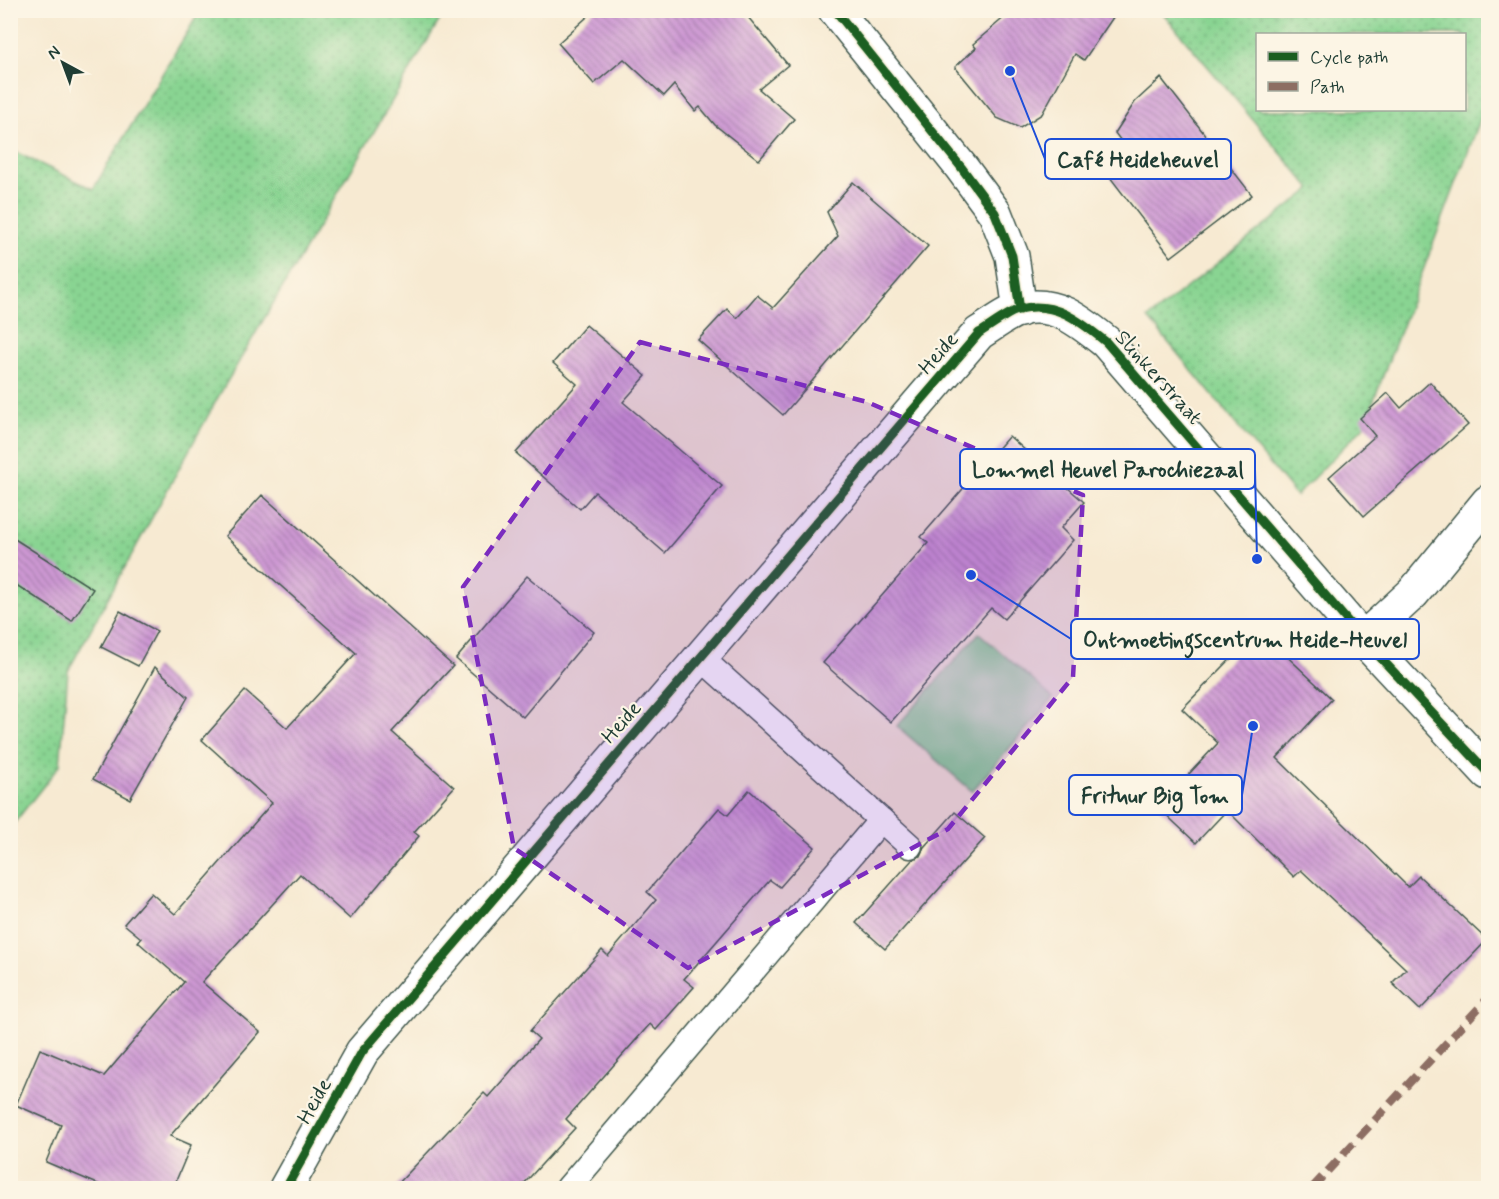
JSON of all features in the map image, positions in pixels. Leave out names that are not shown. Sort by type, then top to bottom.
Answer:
[{"type":"street","points":[[834,10],[961,167],[995,213],[1012,256],[1020,309]]},
{"type":"street","name":"Slinkerstraat","points":[[1020,309],[1045,308],[1066,312],[1106,342],[1363,639],[1488,773]]},
{"type":"street","name":"Heide","points":[[286,1188],[362,1052],[979,333],[1020,309]]},
{"type":"street","points":[[1363,639],[1413,592],[1488,502]]},
{"type":"lane","points":[[700,657],[910,846]]},
{"type":"lane","points":[[568,1188],[881,820]]},
{"type":"highlighted area","points":[[640,342],[867,402],[1083,495],[1073,677],[948,829],[688,968],[514,848],[463,587]]},
{"type":"green space","points":[[200,11],[445,11],[221,392],[68,671],[60,765],[11,827],[11,150],[93,189]]},
{"type":"green space","points":[[1161,11],[1488,11],[1488,99],[1364,426],[1296,496],[1148,318],[1311,189]]},
{"type":"green space","points":[[979,633],[1053,698],[972,791],[897,726]]},
{"type":"building","points":[[595,10],[742,10],[788,65],[759,89],[794,119],[759,160],[715,125],[700,107],[695,111],[674,85],[664,96],[624,59],[594,84],[558,43]]},
{"type":"building","points":[[1013,10],[1118,10],[1084,60],[1075,54],[1042,114],[1020,128],[997,118],[955,67],[976,48],[973,44]]},
{"type":"building","points":[[1161,78],[1252,195],[1171,257],[1103,168],[1127,149],[1115,133],[1135,102]]},
{"type":"building","points":[[853,182],[928,246],[783,415],[698,340],[727,309],[737,318],[757,295],[773,308],[838,236],[827,212]]},
{"type":"building","points":[[586,325],[646,376],[623,402],[722,486],[665,553],[595,492],[580,509],[516,453],[577,384],[553,363]]},
{"type":"building","points":[[1430,382],[1468,425],[1364,516],[1329,477],[1375,436],[1360,418],[1388,393],[1401,408]]},
{"type":"building","points":[[1009,436],[1084,502],[1061,528],[1073,540],[1004,619],[991,608],[891,722],[823,663],[928,543],[921,537]]},
{"type":"building","points":[[262,495],[453,666],[392,732],[454,787],[414,832],[419,836],[350,919],[300,874],[202,982],[260,1032],[170,1136],[191,1145],[173,1188],[107,1188],[46,1162],[61,1125],[16,1105],[40,1049],[104,1076],[184,982],[138,942],[141,938],[124,924],[151,893],[175,914],[272,803],[202,740],[245,691],[287,728],[356,653],[225,536]]},
{"type":"building","points":[[10,536],[93,589],[72,621],[10,581]]},
{"type":"building","points":[[527,576],[594,632],[523,717],[456,659]]},
{"type":"building","points":[[120,611],[157,631],[138,666],[101,647]]},
{"type":"building","points":[[1259,630],[1332,699],[1277,758],[1408,887],[1419,876],[1487,940],[1420,1010],[1392,983],[1406,969],[1301,870],[1294,877],[1227,810],[1196,843],[1158,807],[1218,743],[1182,709]]},
{"type":"building","points":[[155,667],[188,697],[130,799],[93,779]]},
{"type":"building","points":[[749,790],[815,847],[780,887],[770,880],[684,979],[694,987],[656,1030],[650,1024],[566,1119],[575,1128],[520,1188],[394,1188],[484,1093],[488,1097],[539,1039],[530,1031],[602,950],[608,956],[656,900],[647,892],[719,808],[728,815]]},
{"type":"building","points":[[955,812],[985,838],[885,949],[856,923],[912,860],[920,856],[924,847]]},
{"type":"marked path","points":[[1312,1188],[1488,998]]},
{"type":"cycle path","points":[[835,10],[995,213],[1012,256],[1020,310]]},
{"type":"cycle path","points":[[286,1188],[362,1052],[979,333],[1020,309],[1033,307],[1056,310],[1077,320],[1106,342],[1363,639],[1488,773]]},
{"type":"place","name":"Café Heideheuvel","points":[[1010,71]]},
{"type":"place","name":"Lommel Heuvel Parochiezaal","points":[[1257,559]]},
{"type":"place","name":"Ontmoetingscentrum Heide-Heuvel","points":[[971,575]]},
{"type":"place","name":"Frituur Big Tom","points":[[1253,726]]}]
